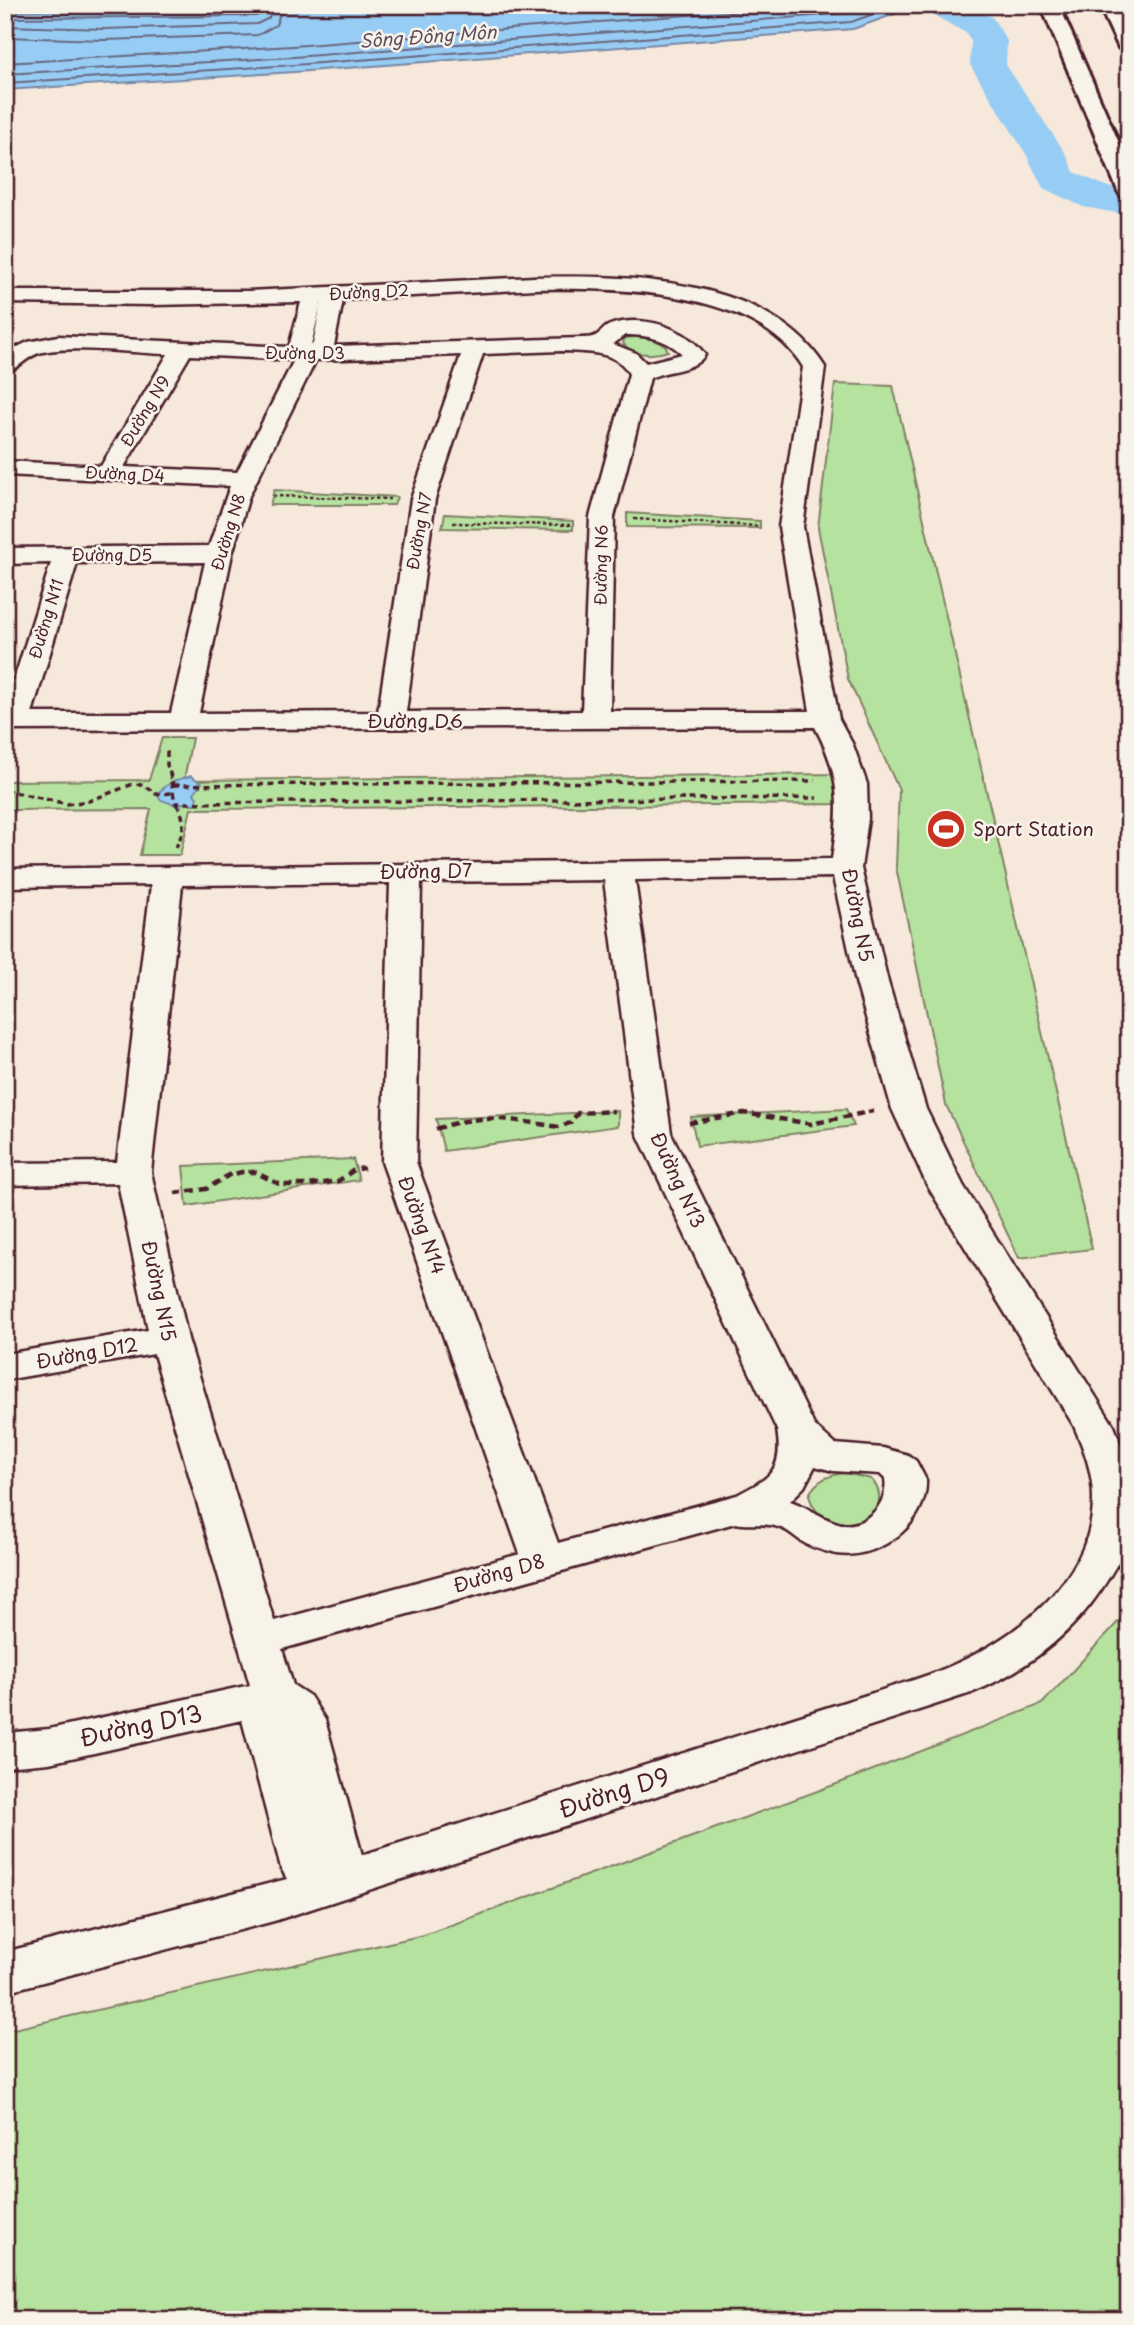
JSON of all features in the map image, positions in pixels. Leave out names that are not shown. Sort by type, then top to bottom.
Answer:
[{"type":"highway","points":[[1050,5],[1129,191]]},
{"type":"highway","points":[[1108,5],[1129,48]]},
{"type":"street","name":"Đường D2","points":[[5,297],[215,299],[532,284],[610,284],[672,290],[731,305]]},
{"type":"street","name":"Đường N8","points":[[183,721],[219,554],[241,488],[308,354],[319,351],[324,344],[332,300],[322,295]]},
{"type":"street","name":"Đường N5","points":[[731,305],[781,330],[798,343],[814,367],[791,527],[825,719],[839,745],[852,789],[846,868],[872,982],[909,1109],[952,1196],[1094,1426],[1112,1479]]},
{"type":"street","points":[[635,329],[664,335],[690,347],[694,355],[688,361],[658,366],[640,374],[636,364],[628,358],[608,350],[580,345],[604,341],[610,333],[618,330],[635,329]]},
{"type":"street","name":"Đường D3","points":[[5,366],[13,356],[30,348],[58,343],[308,354],[580,345]]},
{"type":"street","name":"Đường N7","points":[[391,722],[421,511],[474,348]]},
{"type":"street","name":"Đường N9","points":[[108,473],[182,350]]},
{"type":"street","name":"Đường N6","points":[[596,720],[602,522],[640,374]]},
{"type":"street","name":"Đường D4","points":[[5,468],[108,473],[241,488]]},
{"type":"street","name":"Đường D5","points":[[5,556],[219,554]]},
{"type":"street","name":"Đường N11","points":[[10,722],[66,556]]},
{"type":"street","name":"Đường D6","points":[[10,722],[825,719]]},
{"type":"street","name":"Đường D7","points":[[5,878],[846,868]]},
{"type":"street","name":"Đường N13","points":[[618,870],[652,1122],[797,1430],[809,1445],[825,1455],[882,1461],[897,1466],[905,1475],[906,1485],[895,1514],[885,1526],[869,1536],[846,1541],[822,1535],[795,1517],[779,1512],[739,1510]]},
{"type":"street","name":"Đường N14","points":[[405,872],[400,1151],[543,1560]]},
{"type":"street","name":"Đường N15","points":[[168,874],[136,1183],[169,1339],[275,1696]]},
{"type":"street","points":[[5,1174],[136,1183]]},
{"type":"street","name":"Đường D12","points":[[5,1367],[169,1339]]},
{"type":"street","name":"Đường N13","points":[[739,1510],[774,1493],[790,1477],[801,1452],[797,1430]]},
{"type":"street","name":"Đường D9","points":[[5,1972],[274,1902],[888,1705],[976,1673],[1002,1660],[1048,1626],[1084,1582],[1100,1555],[1109,1531],[1113,1507],[1112,1479]]},
{"type":"street","name":"Đường D8","points":[[260,1640],[543,1560],[739,1510]]},
{"type":"street","points":[[275,1696],[264,1710],[264,1726],[304,1868],[313,1879],[331,1884]]},
{"type":"street","name":"Đường D13","points":[[5,1750],[49,1746],[275,1696]]},
{"type":"path","points":[[241,488],[421,511],[602,522],[791,527]]},
{"type":"path","points":[[168,874],[172,852],[181,838],[184,817],[175,803],[174,785],[166,757],[172,743],[182,735],[183,721]]},
{"type":"path","points":[[5,790],[67,804],[89,801],[134,784],[144,785],[156,794],[173,793]]},
{"type":"path","points":[[174,785],[852,789]]},
{"type":"path","points":[[175,803],[852,789]]},
{"type":"path","points":[[136,1183],[186,1193],[206,1189],[229,1175],[242,1172],[255,1172],[281,1185],[338,1181],[354,1170],[472,1118],[511,1119],[551,1128],[566,1126],[578,1113],[652,1122],[723,1115],[762,1115],[811,1124],[879,1111],[909,1109]]},
{"type":"green space","points":[[644,336],[665,345],[668,351],[644,354],[623,343],[625,338]]},
{"type":"green space","name":"Sport Station","points":[[835,384],[893,386],[1092,1249],[1019,1258],[946,1105],[896,867],[899,790],[848,679],[818,528]]},
{"type":"green space","points":[[274,490],[397,497],[394,505],[270,505]]},
{"type":"green space","points":[[627,513],[760,521],[760,528],[627,527]]},
{"type":"green space","points":[[445,514],[573,521],[573,530],[442,528]]},
{"type":"green space","points":[[162,738],[192,738],[184,780],[848,774],[853,804],[191,809],[180,855],[140,855],[151,809],[5,810],[5,781],[149,780]]},
{"type":"green space","points":[[846,1109],[854,1126],[697,1146],[691,1117]]},
{"type":"green space","points":[[618,1111],[618,1126],[444,1151],[436,1119]]},
{"type":"green space","points":[[353,1159],[359,1180],[187,1206],[183,1166]]},
{"type":"green space","points":[[845,1473],[871,1479],[879,1493],[877,1505],[870,1515],[858,1521],[843,1523],[829,1520],[817,1511],[809,1495],[824,1479]]},
{"type":"green space","points":[[1129,1610],[1129,2320],[5,2320],[5,2031],[424,1935],[842,1782],[1042,1704]]},
{"type":"water","name":"Sông Đồng Môn","points":[[364,5],[920,5],[853,29],[295,72],[5,90],[5,11],[66,10],[103,14]]},
{"type":"water","points":[[191,776],[202,783],[194,793],[197,798],[195,804],[177,803],[182,807],[161,800],[156,794],[173,781]]},
{"type":"waterway","points":[[940,5],[980,26],[989,41],[988,65],[1046,154],[1057,179],[1098,198],[1129,203]]},
{"type":"place","name":"Sport Station","points":[[946,829]]}]
